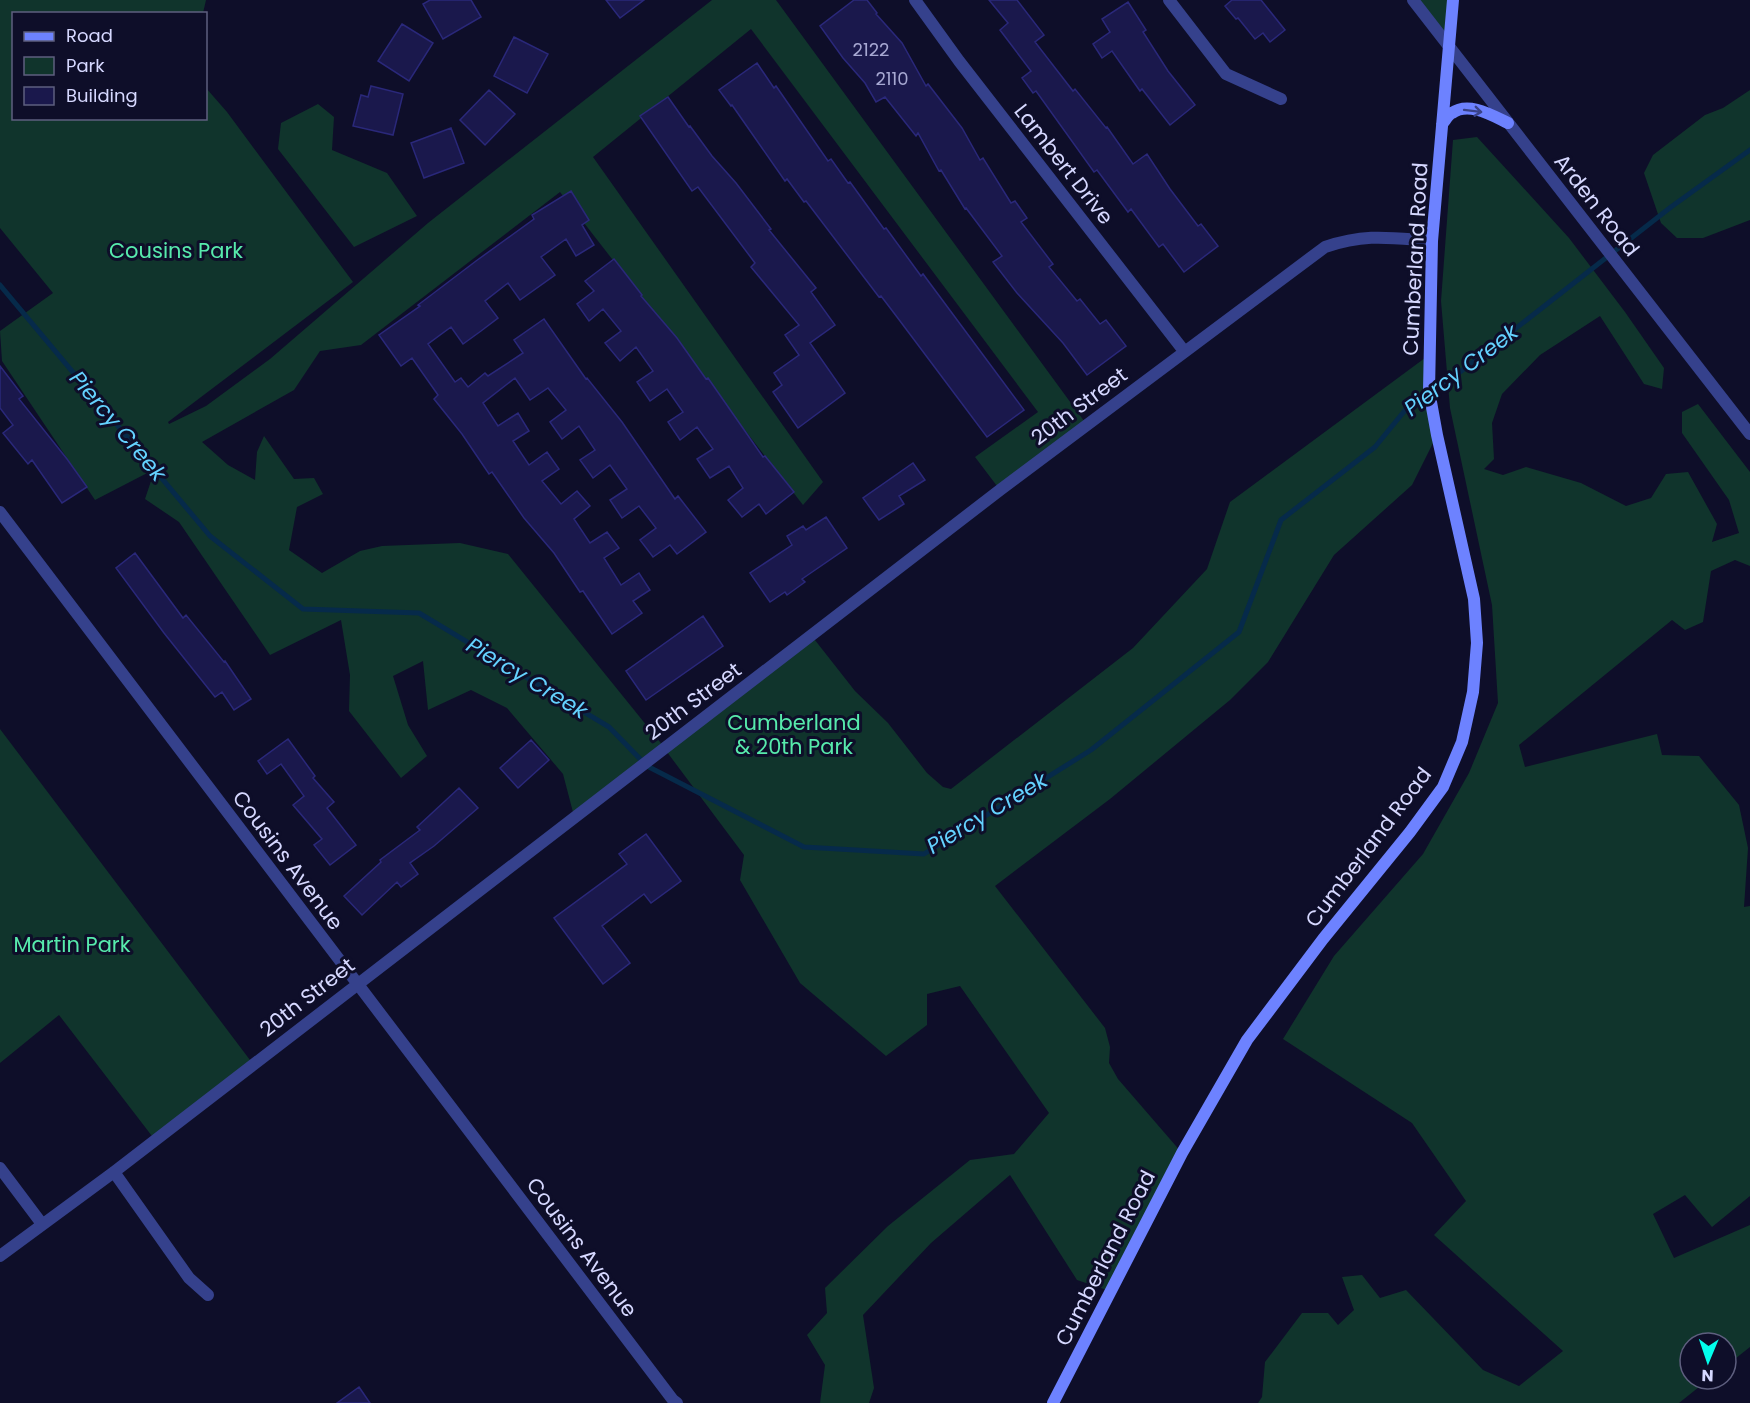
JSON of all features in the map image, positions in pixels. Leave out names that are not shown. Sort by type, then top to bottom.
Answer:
[{"type":"street","name":"Lambert Drive","points":[[915,0],[959,61],[1184,351]]},
{"type":"street","points":[[1169,0],[1226,74],[1281,99]]},
{"type":"street","name":"Arden Road","points":[[1413,0],[1750,434]]},
{"type":"street","name":"Cumberland Road","points":[[1053,1403],[1182,1153],[1247,1040],[1443,787],[1462,742],[1473,692],[1477,643],[1474,599],[1429,391],[1432,241],[1453,0]]},
{"type":"street","points":[[1442,124],[1453,112],[1469,108],[1508,123]]},
{"type":"street","name":"20th Street","points":[[0,1256],[114,1172],[357,983],[1184,351],[1325,247],[1349,239],[1373,236],[1432,241]]},
{"type":"street","name":"Cousins Avenue","points":[[0,512],[677,1403]]},
{"type":"street","points":[[0,1168],[42,1224]]},
{"type":"street","points":[[114,1172],[189,1278],[208,1295]]},
{"type":"green space","points":[[0,0],[206,0],[203,12],[12,12],[12,120],[207,120],[207,89],[227,112],[353,282],[168,422],[169,424],[206,406],[270,359],[428,223],[712,0],[776,0],[1087,425],[1000,490],[975,457],[1038,412],[751,29],[593,157],[823,482],[803,505],[560,192],[361,345],[320,351],[294,390],[202,442],[228,465],[255,480],[257,452],[264,436],[294,479],[314,478],[323,494],[297,507],[289,550],[322,573],[360,551],[382,546],[460,543],[508,554],[664,747],[811,635],[855,691],[888,723],[927,773],[943,787],[951,789],[1133,648],[1207,569],[1230,502],[1429,355],[1437,435],[1412,485],[1334,555],[1268,662],[1230,700],[1110,799],[995,886],[1105,1028],[1110,1047],[1109,1063],[1118,1079],[1182,1153],[1110,1291],[1077,1280],[1010,1175],[931,1243],[863,1315],[874,1388],[869,1403],[820,1403],[825,1365],[807,1335],[827,1313],[825,1288],[888,1226],[970,1160],[1014,1154],[1049,1113],[960,986],[927,994],[927,1025],[886,1056],[800,983],[740,880],[744,855],[664,748],[574,816],[563,774],[507,708],[471,690],[428,710],[423,661],[393,676],[408,725],[427,756],[401,778],[349,711],[350,675],[341,620],[270,655],[179,522],[145,499],[155,469],[95,500],[2,361],[0,331],[53,293],[0,228]]},
{"type":"green space","points":[[1413,0],[1453,0],[1449,47]]},
{"type":"green space","points":[[1750,90],[1750,220],[1703,238],[1677,238],[1661,223],[1644,173],[1653,155],[1705,115],[1723,108]]},
{"type":"green space","points":[[318,104],[334,117],[332,150],[387,173],[417,216],[354,247],[278,149],[281,123]]},
{"type":"green space","points":[[1477,137],[1569,238],[1664,368],[1662,389],[1644,384],[1600,316],[1540,355],[1502,394],[1492,423],[1494,459],[1484,469],[1503,475],[1526,467],[1581,483],[1626,506],[1651,498],[1666,474],[1688,472],[1717,524],[1712,542],[1739,533],[1729,500],[1682,433],[1682,412],[1698,404],[1750,472],[1750,566],[1735,560],[1711,571],[1703,622],[1685,630],[1672,620],[1519,745],[1525,767],[1657,734],[1662,755],[1699,756],[1739,805],[1748,848],[1744,907],[1750,906],[1750,1196],[1712,1227],[1685,1195],[1653,1214],[1674,1258],[1750,1225],[1750,1347],[1738,1356],[1738,1331],[1678,1331],[1678,1391],[1694,1391],[1679,1403],[1258,1403],[1262,1397],[1265,1362],[1302,1313],[1328,1313],[1338,1325],[1354,1310],[1342,1277],[1362,1275],[1380,1298],[1406,1290],[1483,1370],[1519,1386],[1563,1351],[1434,1235],[1466,1201],[1412,1123],[1283,1039],[1334,956],[1423,854],[1469,773],[1498,703],[1492,605],[1450,408],[1441,301],[1453,140]]},
{"type":"green space","name":"Martin Park","points":[[0,729],[253,1064],[155,1140],[59,1015],[0,1063]]},
{"type":"building","points":[[430,0],[471,0],[481,17],[443,39],[423,4]]},
{"type":"building","points":[[606,0],[644,0],[620,18]]},
{"type":"building","points":[[854,0],[867,0],[876,14],[902,43],[926,86],[928,84],[962,128],[980,160],[983,158],[1011,203],[1015,201],[1027,218],[1021,222],[1053,264],[1049,267],[1077,301],[1080,299],[1100,324],[1106,320],[1126,346],[1087,375],[1063,343],[1017,293],[993,262],[1002,256],[965,209],[941,170],[939,171],[918,133],[916,136],[885,97],[876,102],[865,83],[820,26]]},
{"type":"building","points":[[989,0],[1017,0],[1044,35],[1035,42],[1073,91],[1075,89],[1107,127],[1133,164],[1147,154],[1198,226],[1201,224],[1218,246],[1184,272],[1163,244],[1159,247],[1131,209],[1128,212],[1097,170],[1094,172],[1036,91],[1033,93],[1022,78],[1031,71],[1000,30],[1008,23]]},
{"type":"building","points":[[1232,0],[1261,0],[1285,30],[1270,42],[1263,33],[1255,39],[1225,6]]},
{"type":"building","points":[[1128,2],[1146,30],[1143,32],[1168,71],[1195,105],[1170,125],[1142,89],[1140,91],[1112,51],[1102,58],[1093,44],[1110,32],[1102,19]]},
{"type":"building","points":[[402,24],[433,43],[409,81],[378,61]]},
{"type":"building","points":[[514,37],[548,54],[527,93],[494,76]]},
{"type":"building","points":[[757,63],[774,88],[776,86],[828,161],[831,159],[921,276],[923,274],[1024,410],[987,437],[881,296],[879,297],[806,201],[804,202],[787,179],[785,181],[719,90]]},
{"type":"building","points":[[371,86],[403,94],[393,135],[353,126],[361,95],[368,97]]},
{"type":"building","points":[[489,90],[515,114],[485,145],[460,120]]},
{"type":"building","points":[[668,97],[816,288],[811,292],[835,325],[810,343],[845,393],[798,428],[773,392],[782,385],[774,373],[799,355],[785,335],[799,325],[751,267],[755,263],[698,187],[692,191],[640,116]]},
{"type":"building","points":[[451,128],[464,163],[424,178],[411,143]]},
{"type":"building","points":[[571,191],[589,220],[582,225],[594,245],[576,256],[566,239],[541,257],[555,275],[520,300],[508,283],[485,301],[498,318],[463,344],[451,327],[428,344],[455,382],[461,378],[468,387],[485,373],[488,376],[523,353],[514,340],[544,319],[586,379],[622,422],[675,499],[678,496],[706,532],[677,554],[670,545],[653,557],[640,540],[656,528],[639,506],[622,518],[610,500],[627,489],[610,465],[593,478],[580,460],[595,450],[579,426],[562,439],[550,422],[566,410],[548,388],[530,400],[515,378],[483,403],[498,426],[518,413],[529,431],[513,441],[529,465],[547,452],[559,469],[542,481],[561,504],[577,491],[590,506],[574,519],[590,543],[607,532],[619,548],[604,558],[621,585],[639,573],[650,590],[633,601],[642,613],[612,634],[583,591],[580,592],[554,553],[524,518],[492,472],[489,474],[462,434],[434,399],[438,395],[412,358],[401,366],[379,335],[534,219],[532,215]]},
{"type":"building","points":[[614,259],[641,296],[677,338],[706,379],[708,378],[763,457],[765,456],[794,492],[766,514],[759,504],[742,517],[728,500],[743,488],[729,466],[710,478],[697,459],[713,449],[697,427],[680,440],[668,422],[683,412],[667,389],[650,401],[637,382],[653,371],[636,347],[620,361],[605,343],[621,331],[603,309],[589,321],[577,304],[594,291],[585,281]]},
{"type":"building","points":[[0,366],[23,396],[19,399],[87,487],[62,503],[32,460],[28,464],[3,433],[13,425],[0,408]]},
{"type":"building","points":[[913,463],[925,480],[899,496],[904,504],[879,520],[863,498]]},
{"type":"building","points":[[826,517],[847,548],[802,579],[805,582],[787,595],[785,592],[770,602],[750,573],[792,545],[787,536],[803,526],[806,530]]},
{"type":"building","points":[[135,553],[183,618],[186,615],[225,661],[251,699],[234,710],[222,692],[215,697],[164,633],[116,568]]},
{"type":"building","points":[[703,616],[723,646],[646,700],[626,671]]},
{"type":"building","points":[[288,739],[315,776],[313,778],[334,802],[327,808],[356,845],[330,865],[314,845],[322,839],[293,805],[304,796],[281,764],[267,774],[258,761]]},
{"type":"building","points":[[531,740],[549,760],[518,788],[500,768]]},
{"type":"building","points":[[459,788],[478,808],[434,846],[410,863],[418,874],[401,887],[397,882],[362,915],[344,896],[381,862],[380,860],[420,830],[417,827]]},
{"type":"building","points":[[646,834],[681,881],[651,903],[644,894],[602,926],[630,963],[603,984],[554,918],[627,864],[619,854]]},
{"type":"building","points":[[359,1387],[370,1403],[337,1403]]},
{"type":"waterway","name":"Piercy Creek","points":[[0,285],[210,536],[303,609],[419,613],[609,727],[647,766],[804,847],[924,854],[1091,750],[1239,632],[1281,520],[1375,447],[1411,403],[1460,372],[1671,207],[1750,150]]},
{"type":"park label","name":"Cousins Park","points":[[176,250]]},
{"type":"park label","name":"Cumberland & 20th Park","points":[[794,734]]}]
